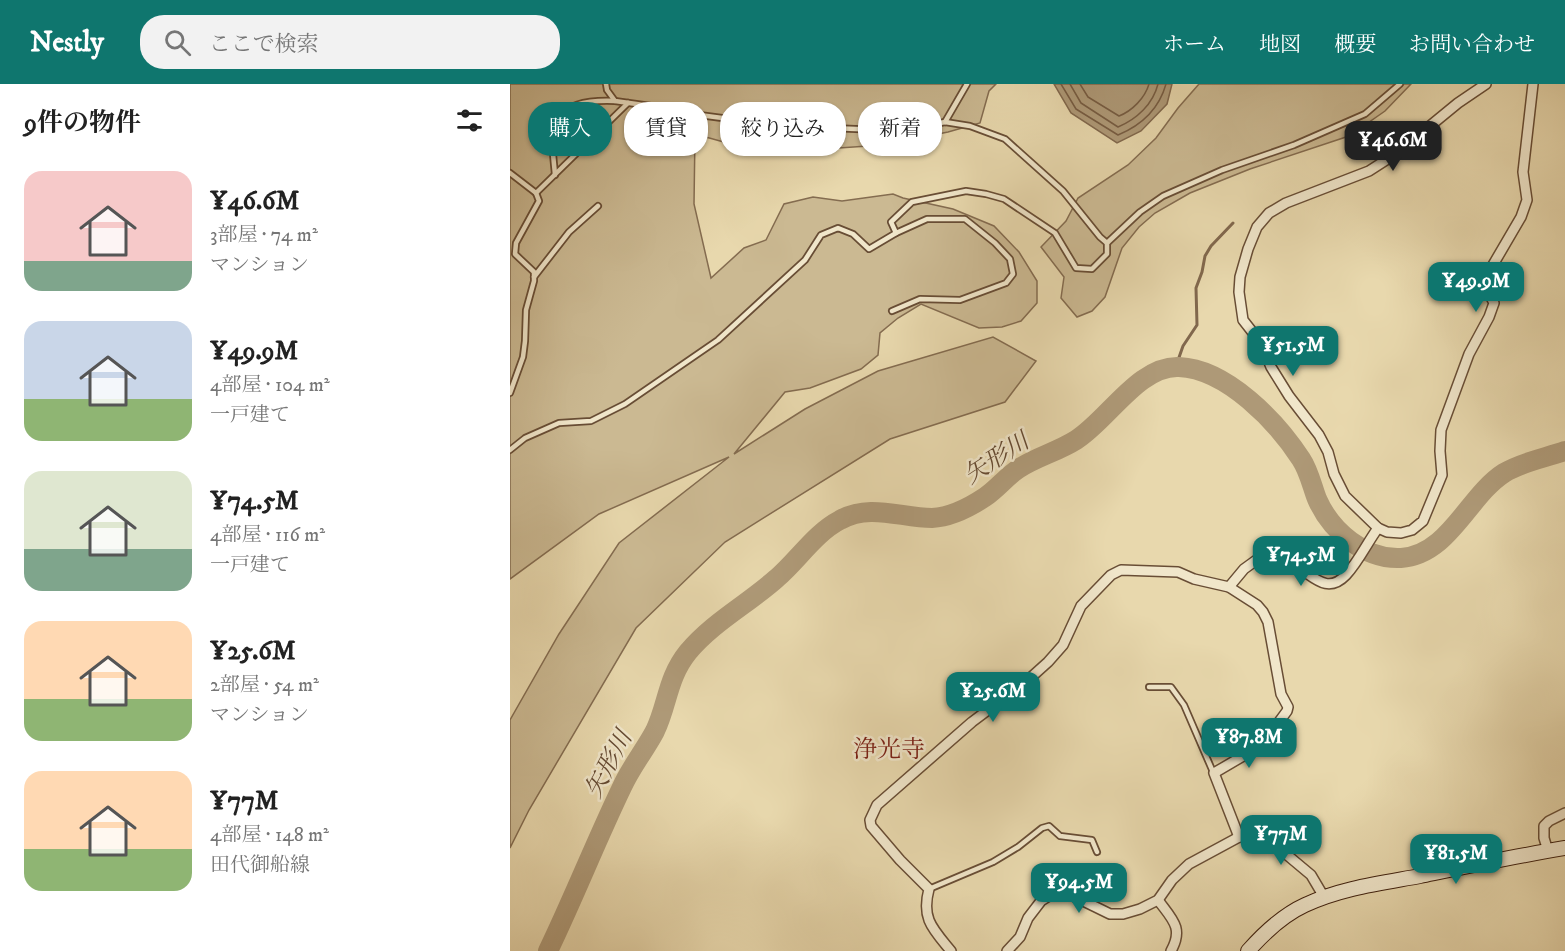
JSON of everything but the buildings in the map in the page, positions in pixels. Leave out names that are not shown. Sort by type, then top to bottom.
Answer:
[{"type":"main road","points":[[1248,951],[1278,922],[1302,906],[1324,897],[1358,888],[1565,848]]},
{"type":"street","points":[[1486,84],[1458,103],[1397,153],[1369,171],[1286,202],[1269,213],[1257,227],[1240,277],[1239,292],[1243,320],[1261,343],[1271,367],[1289,396],[1319,435],[1345,496],[1378,528],[1387,532],[1412,531],[1422,521],[1443,475],[1440,452],[1441,430],[1469,354],[1494,303],[1483,282],[1521,217],[1527,200],[1523,172],[1533,84]]},
{"type":"street","points":[[1229,587],[1244,569],[1262,556],[1293,565],[1318,582],[1330,584],[1341,580],[1378,528]]},
{"type":"street","points":[[951,951],[930,925],[925,904],[929,889],[900,860],[871,826],[870,820],[877,805],[972,722],[1048,662],[1063,645],[1081,606],[1111,575],[1121,570],[1178,572],[1194,579],[1229,587],[1257,605],[1268,622],[1281,694],[1288,707],[1287,711],[1262,745],[1214,772],[1239,837]]},
{"type":"street","points":[[1548,851],[1544,838],[1544,826],[1565,813]]},
{"type":"street","points":[[1007,951],[1020,937],[1028,918],[1041,901],[1052,894],[1067,893],[1110,914],[1123,914],[1140,909],[1158,900],[1172,880],[1189,864],[1239,837],[1264,837],[1274,844],[1311,875],[1324,897]]},
{"type":"street","points":[[1158,900],[1178,930],[1177,939],[1171,951]]},
{"type":"lane","points":[[606,84],[607,90],[615,101]]},
{"type":"lane","points":[[945,122],[967,84]]},
{"type":"lane","points":[[896,233],[891,222],[912,202],[966,191],[986,194],[1004,199],[1055,233],[1076,268],[1092,269],[1107,254],[1107,243],[1140,212],[1163,196],[1222,170],[1294,145],[1365,114],[1400,84]]},
{"type":"lane","points":[[555,175],[553,132],[558,116],[572,106],[592,100],[629,102]]},
{"type":"lane","points":[[536,193],[624,107]]},
{"type":"lane","points":[[708,116],[782,126],[880,130],[912,129],[945,122],[970,126],[1005,139],[1063,190],[1107,243]]},
{"type":"lane","points":[[510,173],[536,193],[539,201],[516,243],[515,254],[534,272],[534,277],[526,310],[523,357],[510,393]]},
{"type":"lane","points":[[534,277],[570,232],[598,206]]},
{"type":"lane","points":[[510,450],[525,438],[559,423],[591,421],[616,408],[709,346],[805,260],[821,235],[838,228],[853,234],[869,249],[896,233],[927,219],[965,219],[995,243],[1010,259],[1013,274],[1006,283],[960,300],[920,299],[892,311]]},
{"type":"lane","points":[[1149,687],[1171,687],[1184,705],[1214,772]]},
{"type":"lane","points":[[929,889],[993,862],[1018,847],[1042,828],[1049,826],[1060,836],[1092,840],[1097,852]]},
{"type":"shaded area","points":[[510,84],[996,84],[989,91],[980,123],[942,133],[942,102],[858,102],[858,147],[846,147],[846,102],[720,102],[720,141],[708,138],[708,102],[624,102],[624,156],[695,156],[694,204],[711,278],[744,248],[766,240],[784,204],[813,197],[842,201],[893,194],[953,209],[994,226],[1019,252],[1037,281],[1037,303],[1021,321],[1002,327],[979,328],[921,304],[898,318],[880,333],[878,355],[861,369],[810,388],[785,392],[734,454],[805,409],[878,371],[993,337],[1036,361],[1005,402],[890,439],[725,542],[636,628],[529,810],[510,848],[510,720],[559,634],[619,543],[729,457],[599,514],[510,579]]},
{"type":"shaded area","points":[[1199,84],[1411,84],[1385,111],[1349,136],[1250,169],[1190,193],[1155,213],[1139,227],[1122,248],[1105,297],[1092,311],[1077,317],[1061,298],[1064,277],[1041,247],[1066,221],[1078,198],[1128,165],[1156,138]]},
{"type":"water","points":[[1054,84],[1172,84],[1167,104],[1141,131],[1117,143],[1071,113]]},
{"type":"waterway","points":[[1176,366],[1183,346],[1197,325],[1196,288],[1205,256],[1211,246],[1233,223]]},
{"type":"waterway","name":"矢形川","points":[[548,951],[622,787],[655,731],[681,662],[708,631],[777,578],[815,539],[840,520],[851,515],[874,512],[932,518],[960,511],[985,497],[1025,465],[1076,440],[1137,384],[1164,369],[1179,367],[1197,370],[1215,377],[1232,387],[1265,414],[1301,459],[1317,499],[1331,522],[1362,549],[1388,557],[1401,558],[1418,554],[1432,547],[1457,523],[1491,483],[1504,473],[1526,463],[1565,451]]},
{"type":"district","name":"浄光寺","points":[[889,749]]}]
